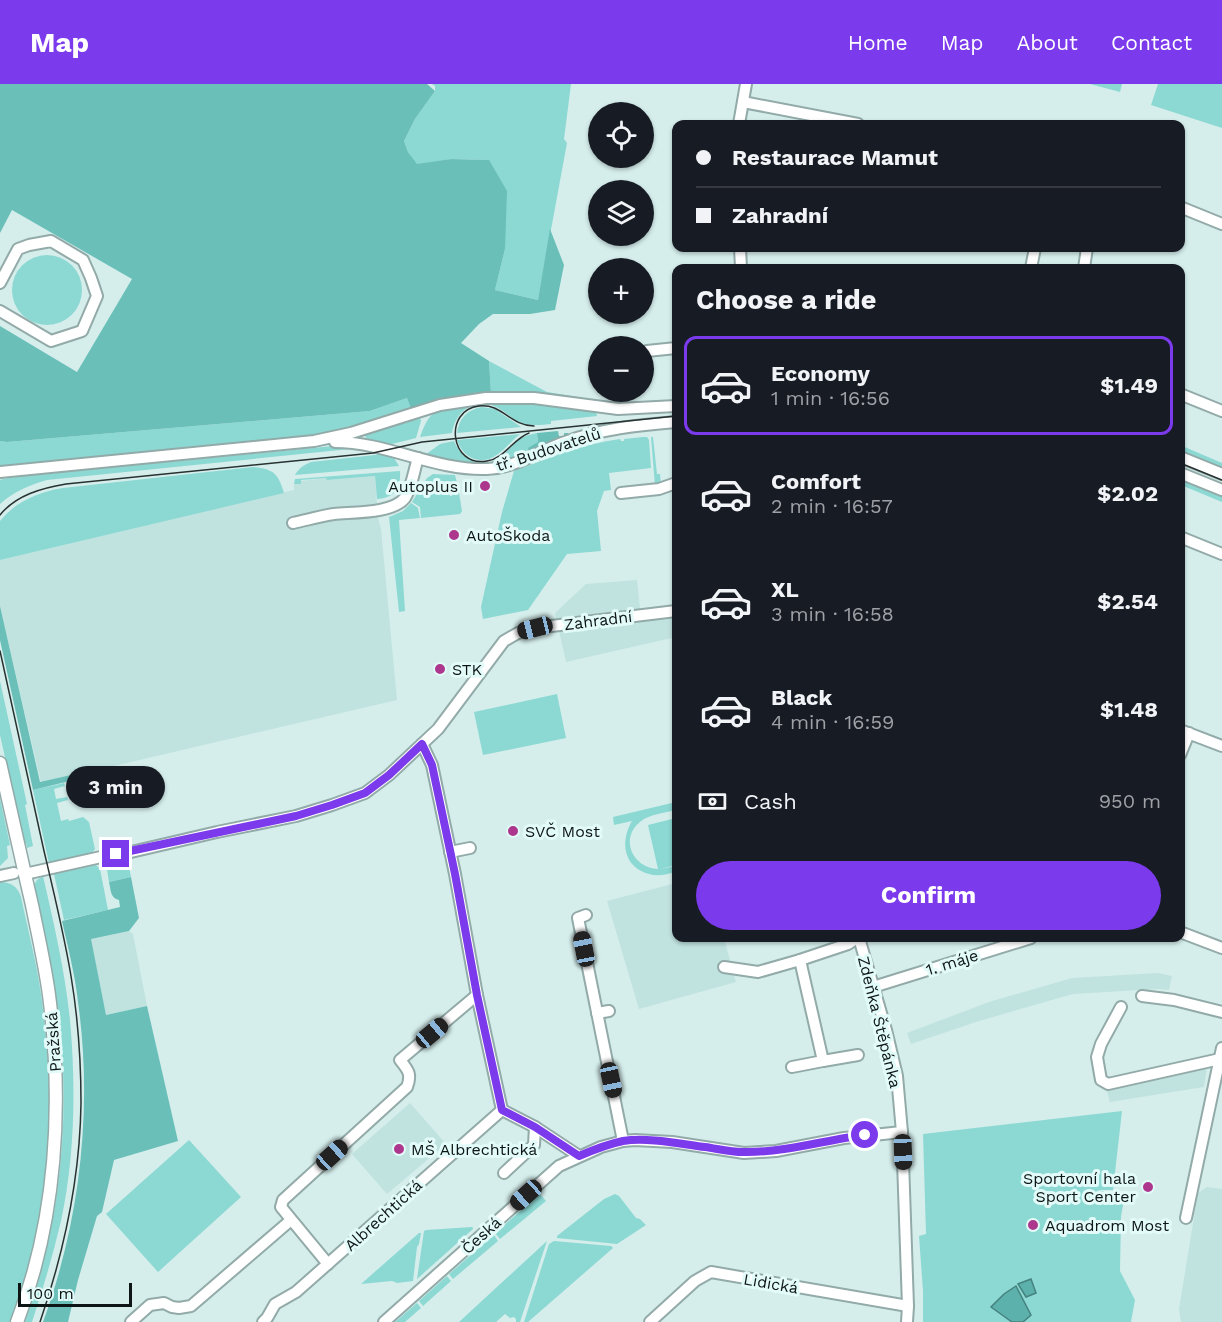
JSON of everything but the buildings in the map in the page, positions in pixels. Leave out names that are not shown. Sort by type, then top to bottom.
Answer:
[{"type":"main road","name":"Pražská","points":[[0,763],[19,873],[49,994],[55,1059],[56,1101],[52,1168],[44,1224],[17,1322]]},
{"type":"street","points":[[740,120],[746,84]]},
{"type":"street","points":[[743,102],[837,120]]},
{"type":"street","points":[[1185,209],[1222,225]]},
{"type":"street","points":[[0,283],[18,249],[51,241],[83,260],[97,296],[82,331],[51,341],[0,311]]},
{"type":"street","points":[[654,350],[672,348]]},
{"type":"street","points":[[1185,396],[1222,411]]},
{"type":"street","name":"tř. Budovatelů","points":[[0,472],[314,441],[351,433],[440,405],[486,398],[534,398],[618,409],[672,406]]},
{"type":"street","name":"tř. Budovatelů","points":[[314,441],[351,442],[456,466],[489,469],[512,464],[564,442],[597,432],[672,422]]},
{"type":"street","points":[[293,523],[332,514],[396,506],[407,494],[418,458]]},
{"type":"street","points":[[1185,459],[1222,474]]},
{"type":"street","points":[[1185,475],[1222,490]]},
{"type":"street","points":[[621,493],[659,489],[672,484]]},
{"type":"street","points":[[1185,539],[1222,554]]},
{"type":"street","name":"Zahradní","points":[[0,876],[131,852],[296,816],[365,793],[389,775],[438,729],[504,641],[518,633],[535,628],[672,611]]},
{"type":"street","points":[[1185,732],[1222,747]]},
{"type":"street","points":[[422,744],[432,765],[502,1110],[535,1127],[579,1156]]},
{"type":"street","points":[[450,852],[470,848]]},
{"type":"street","points":[[586,915],[578,918],[623,1141]]},
{"type":"street","points":[[1185,934],[1222,948]]},
{"type":"street","name":"Zdeňka Štěpánka","points":[[724,967],[758,972],[851,942]]},
{"type":"street","name":"Zdeňka Štěpánka","points":[[859,942],[895,1068],[902,1132],[907,1322]]},
{"type":"street","name":"1. máje","points":[[873,987],[1018,942]]},
{"type":"street","points":[[801,960],[824,1061]]},
{"type":"street","points":[[131,1322],[150,1305],[164,1303],[179,1308],[191,1306],[291,1220],[281,1208],[283,1200],[407,1087],[410,1079],[408,1070],[397,1062],[477,995]]},
{"type":"street","points":[[1143,996],[1174,1000],[1222,1012]]},
{"type":"street","points":[[1121,1007],[1107,1032],[1097,1057],[1101,1080],[1108,1084],[1221,1053],[1186,1218]]},
{"type":"street","points":[[597,1013],[609,1011]]},
{"type":"street","name":"Zdeňka Štěpánka","points":[[792,1067],[858,1055]]},
{"type":"street","name":"Albrechtická","points":[[291,1220],[328,1264],[502,1110]]},
{"type":"street","points":[[504,1173],[534,1145],[535,1127]]},
{"type":"street","name":"Česká","points":[[384,1322],[559,1166],[601,1147],[635,1140],[672,1142],[744,1153],[776,1151],[844,1138],[902,1132]]},
{"type":"street","points":[[263,1322],[275,1304],[296,1292],[328,1264]]},
{"type":"street","name":"Lidická","points":[[650,1322],[695,1281],[711,1272],[908,1306]]},
{"type":"shaded area","points":[[0,84],[427,84],[435,91],[415,119],[404,141],[408,152],[417,164],[451,159],[489,160],[507,191],[505,249],[495,290],[538,300],[550,229],[564,265],[555,310],[530,314],[493,314],[479,324],[461,343],[489,361],[491,393],[454,397],[411,409],[407,398],[370,411],[0,441],[0,326],[77,372],[132,279],[12,210],[0,233]]},
{"type":"shaded area","points":[[432,84],[571,84],[564,139],[567,143],[538,300],[495,290],[505,249],[489,160],[451,159],[417,165],[408,152],[404,141],[415,119],[435,91],[435,86]]},
{"type":"shaded area","points":[[1090,84],[1122,84],[1120,92]]},
{"type":"shaded area","points":[[1158,84],[1222,84],[1222,128],[1151,105]]},
{"type":"shaded area","points":[[47,255],[66,261],[76,271],[82,290],[76,309],[66,319],[47,325],[28,319],[18,309],[12,290],[18,271],[28,261]]},
{"type":"shaded area","points":[[489,361],[547,392],[578,397],[581,401],[491,393]]},
{"type":"shaded area","points":[[407,398],[411,409],[313,436],[0,466],[0,441],[370,411]]},
{"type":"shaded area","points":[[515,401],[596,411],[597,416],[551,421],[551,424],[529,425],[519,422],[498,408],[482,404],[468,407],[458,418],[452,433],[420,437],[429,418],[435,412],[447,407]]},
{"type":"shaded area","points":[[482,407],[495,409],[521,427],[457,433],[465,415]]},
{"type":"shaded area","points":[[417,417],[421,421],[416,438],[388,445],[367,439],[365,436],[368,432]]},
{"type":"shaded area","points":[[558,431],[559,436],[568,433],[569,437],[530,453],[528,448],[538,442],[537,433]]},
{"type":"shaded area","points":[[537,433],[538,442],[530,453],[512,461],[488,465],[462,464],[425,455],[440,444],[454,441],[461,453],[471,460],[477,463],[490,462],[501,457],[519,439]]},
{"type":"shaded area","points":[[520,434],[499,454],[486,460],[469,456],[459,446],[457,440]]},
{"type":"shaded area","points":[[647,437],[651,468],[609,473],[611,490],[604,491],[597,511],[601,551],[567,554],[528,610],[483,619],[481,607],[502,512],[514,471],[593,444]]},
{"type":"shaded area","points":[[651,437],[653,437],[657,474],[660,474],[661,485],[655,486]]},
{"type":"shaded area","points":[[333,446],[360,448],[47,480],[22,489],[0,504],[0,480],[3,479]]},
{"type":"shaded area","points":[[1185,447],[1222,463],[1222,469],[1185,454]]},
{"type":"shaded area","points":[[384,453],[394,458],[399,466],[295,475],[298,470],[311,462]]},
{"type":"shaded area","points":[[253,467],[266,469],[274,474],[280,481],[284,493],[0,560],[0,521],[13,508],[45,492],[63,488]]},
{"type":"shaded area","points":[[400,471],[396,491],[388,497],[377,499],[375,476],[301,480],[301,484],[294,484],[295,479]]},
{"type":"shaded area","points":[[433,474],[455,475],[459,491],[457,488],[454,489],[455,491],[449,489],[450,496],[459,493],[462,511],[460,514],[421,518],[420,507],[412,502],[427,478]]},
{"type":"shaded area","points":[[375,476],[397,700],[41,783],[0,606],[0,560],[294,490],[294,484],[301,484],[300,481]]},
{"type":"shaded area","points":[[1185,480],[1222,495],[1222,502],[1185,487]]},
{"type":"shaded area","points":[[411,503],[418,508],[420,518],[399,520],[405,611],[399,612],[389,517],[403,511]]},
{"type":"shaded area","points":[[637,580],[641,618],[672,615],[672,638],[566,662],[555,613],[586,584]]},
{"type":"shaded area","points":[[0,606],[40,782],[89,771],[90,776],[33,790],[0,640]]},
{"type":"shaded area","points":[[0,681],[27,804],[25,805],[33,846],[27,848],[0,735]]},
{"type":"shaded area","points":[[557,694],[566,738],[483,755],[474,712]]},
{"type":"shaded area","points":[[64,783],[65,786],[54,789],[56,799],[67,797],[68,800],[57,803],[61,821],[83,817],[89,822],[95,849],[91,854],[49,863],[33,790]]},
{"type":"shaded area","points":[[0,798],[10,845],[7,846],[8,858],[0,866]]},
{"type":"shaded area","points":[[672,803],[672,811],[652,815],[640,822],[630,836],[630,844],[632,852],[642,864],[658,869],[648,825],[672,819],[672,866],[660,869],[672,867],[672,873],[649,874],[634,866],[626,852],[625,845],[632,821],[614,825],[613,817]]},
{"type":"shaded area","points":[[124,859],[128,862],[131,877],[109,882],[108,862]]},
{"type":"shaded area","points":[[96,865],[100,869],[108,910],[64,920],[54,874]]},
{"type":"shaded area","points":[[43,876],[68,1002],[73,1070],[72,1146],[66,1196],[48,1272],[32,1322],[25,1322],[53,1220],[63,1136],[62,1052],[58,1010],[34,885]]},
{"type":"shaded area","points":[[131,877],[139,918],[129,931],[91,939],[106,1015],[147,1006],[178,1141],[114,1160],[102,1212],[97,1216],[68,1322],[43,1322],[56,1284],[74,1205],[83,1124],[84,1083],[78,1002],[62,921],[120,907],[119,900],[111,893],[109,882]]},
{"type":"shaded area","points":[[0,882],[14,886],[21,897],[41,996],[49,1089],[49,1128],[41,1207],[34,1246],[11,1322],[0,1322]]},
{"type":"shaded area","points":[[672,884],[672,942],[725,942],[736,982],[639,1009],[607,901]]},
{"type":"shaded area","points":[[129,931],[133,934],[147,1006],[106,1015],[90,939]]},
{"type":"shaded area","points":[[1158,973],[1172,976],[1169,990],[1073,994],[979,1021],[911,1044],[907,1033],[989,1002],[1072,978]]},
{"type":"shaded area","points":[[1207,1067],[1204,1087],[1110,1102],[1106,1088]]},
{"type":"shaded area","name":"MŠ Albrechtická","points":[[410,1103],[446,1144],[387,1194],[352,1154]]},
{"type":"shaded area","name":"Aquadrom Most","points":[[1122,1111],[1113,1190],[1096,1190],[1125,1195],[1121,1216],[1120,1271],[1135,1300],[1131,1322],[923,1322],[919,1236],[926,1234],[923,1134]]},
{"type":"shaded area","points":[[189,1140],[241,1197],[158,1272],[106,1214]]},
{"type":"shaded area","points":[[1207,1187],[1222,1189],[1222,1322],[1181,1322],[1179,1309],[1198,1193]]},
{"type":"shaded area","points":[[540,1194],[546,1201],[500,1239],[495,1233]]},
{"type":"shaded area","points":[[615,1194],[636,1218],[646,1225],[617,1244],[557,1238],[604,1199]]},
{"type":"shaded area","points":[[472,1227],[473,1229],[417,1279],[424,1231]]},
{"type":"shaded area","points":[[421,1233],[413,1281],[361,1284]]},
{"type":"shaded area","points":[[494,1235],[498,1241],[453,1279],[449,1274]]},
{"type":"shaded area","points":[[547,1241],[520,1322],[516,1322],[514,1317],[510,1318],[505,1314],[496,1322],[459,1322]]},
{"type":"shaded area","points":[[554,1241],[613,1248],[528,1322],[524,1322],[549,1244]]},
{"type":"shaded area","points":[[447,1276],[451,1281],[423,1306],[419,1301]]},
{"type":"shaded area","points":[[1031,1279],[1036,1293],[1026,1297],[1018,1284]]},
{"type":"shaded area","points":[[1016,1286],[1031,1315],[1023,1322],[1012,1322],[991,1307]]},
{"type":"shaded area","points":[[417,1303],[421,1308],[405,1322],[395,1322]]},
{"type":"tram line","points":[[529,433],[498,457],[487,461],[475,461],[465,456],[459,448],[456,427],[460,417],[467,410],[479,406],[494,408],[519,422],[534,426]]},
{"type":"tram line","points":[[0,515],[22,497],[66,484],[373,453],[422,442],[672,416]]},
{"type":"tram line","points":[[1185,465],[1222,480]]},
{"type":"tram line","points":[[0,651],[65,945],[76,1008],[80,1055],[80,1131],[74,1187],[63,1242],[40,1322]]},
{"type":"place","name":"Autoplus II","points":[[485,486]]},
{"type":"place","name":"AutoŠkoda","points":[[454,535]]},
{"type":"place","name":"STK","points":[[440,669]]},
{"type":"place","name":"SVČ Most","points":[[513,831]]},
{"type":"place","name":"MŠ Albrechtická","points":[[399,1149]]},
{"type":"place","name":"Sportovní hala Sport Center","points":[[1148,1187]]},
{"type":"place","name":"Aquadrom Most","points":[[1033,1225]]},
{"type":"route","points":[[116,854],[296,816],[332,805],[365,793],[389,775],[422,744],[432,765],[502,1110],[535,1127],[579,1156],[601,1147],[635,1140],[672,1142],[744,1153],[776,1151],[865,1135]]}]
